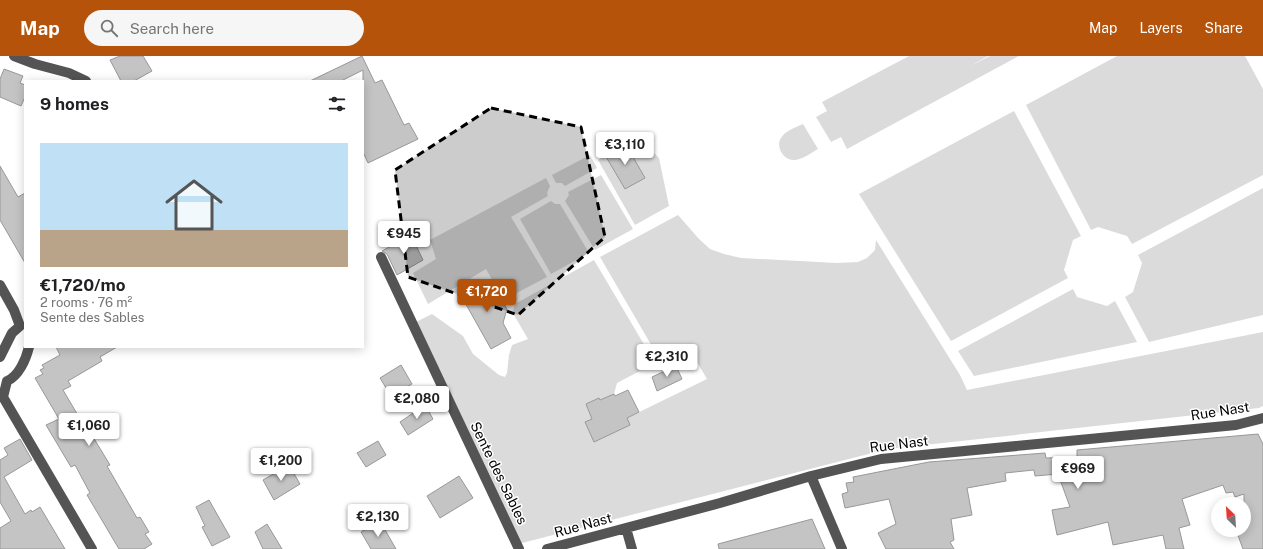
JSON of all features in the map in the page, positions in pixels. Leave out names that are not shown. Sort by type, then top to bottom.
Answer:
[{"type":"street","points":[[14,56],[35,64],[69,73],[84,80]]},
{"type":"street","name":"Sente des Sables","points":[[381,257],[519,549]]},
{"type":"street","points":[[0,285],[22,327],[12,333],[0,357]]},
{"type":"street","points":[[29,348],[17,374],[13,378],[4,379],[3,397],[92,549]]},
{"type":"street","name":"Rue Nast","points":[[547,549],[811,476],[881,459],[1236,425],[1263,418]]},
{"type":"street","points":[[811,476],[842,549]]},
{"type":"street","points":[[626,528],[632,549]]},
{"type":"highlighted area","points":[[491,108],[581,127],[605,237],[518,315],[408,277],[395,170]]},
{"type":"shaded area","points":[[909,56],[988,56],[970,66],[990,56],[1019,56],[847,149],[841,137],[831,142],[816,117],[827,111],[822,102]]},
{"type":"shaded area","points":[[1117,56],[1245,56],[1263,89],[1263,175],[1132,244],[1127,236],[1098,227],[1091,230],[1026,105]]},
{"type":"shaded area","points":[[1014,111],[1081,236],[1073,240],[1064,270],[1068,278],[951,341],[859,194]]},
{"type":"shaded area","points":[[803,124],[818,149],[807,156],[791,160],[782,153],[779,142],[785,133]]},
{"type":"shaded area","points":[[622,136],[631,144],[642,141],[659,158],[669,206],[635,225],[598,160],[625,143]]},
{"type":"shaded area","points":[[590,155],[597,168],[565,186],[562,183],[556,183],[552,175]]},
{"type":"shaded area","points":[[601,175],[633,229],[595,250],[565,201],[569,195],[568,192]]},
{"type":"shaded area","points":[[546,178],[550,186],[547,193],[548,196],[511,217],[547,277],[507,298],[494,283],[486,269],[428,304],[413,273],[436,259],[430,240]]},
{"type":"shaded area","points":[[1263,188],[1263,315],[1149,342],[1125,297],[1133,292],[1142,263],[1138,255]]},
{"type":"shaded area","points":[[551,201],[555,204],[560,204],[589,253],[551,274],[520,219]]},
{"type":"shaded area","points":[[678,215],[710,249],[741,258],[837,263],[858,262],[867,258],[875,250],[876,240],[960,375],[967,390],[1263,332],[1263,406],[1259,408],[888,449],[518,544],[412,324],[432,314],[463,336],[473,354],[499,375],[505,377],[512,345],[528,339],[514,315],[513,311],[515,304],[594,260],[655,363],[617,383],[614,394],[600,400],[599,398],[586,404],[592,419],[585,422],[594,441],[630,425],[627,418],[707,379],[690,350],[660,360],[600,257]]},
{"type":"shaded area","points":[[1073,289],[1077,297],[1107,306],[1115,301],[1137,342],[974,376],[958,351]]},
{"type":"building","points":[[120,56],[143,56],[152,71],[136,80],[120,80],[110,60]]},
{"type":"building","points":[[362,56],[375,83],[382,80],[404,125],[409,123],[418,139],[368,163],[364,154],[363,70],[343,80],[312,80]]},
{"type":"building","points":[[4,69],[23,76],[20,83],[24,85],[24,99],[21,106],[0,97],[0,79]]},
{"type":"building","points":[[625,143],[645,178],[625,189],[605,155]]},
{"type":"building","points":[[0,166],[18,197],[24,194],[24,261],[0,220]]},
{"type":"building","points":[[411,235],[423,260],[397,275],[387,254],[382,251]]},
{"type":"building","points":[[479,279],[488,294],[500,297],[507,309],[503,323],[511,338],[491,349],[458,290]]},
{"type":"building","points":[[56,348],[115,348],[100,357],[102,361],[68,381],[71,386],[63,390],[92,439],[93,437],[110,465],[107,466],[137,518],[140,517],[149,532],[145,534],[152,544],[144,549],[119,549],[87,495],[90,493],[75,465],[71,467],[46,425],[59,419],[35,378],[43,374],[40,370],[44,368],[42,365],[60,355]]},
{"type":"building","points":[[401,365],[412,384],[391,396],[380,378]]},
{"type":"building","points":[[676,366],[682,379],[657,391],[652,377]]},
{"type":"building","points":[[628,390],[639,412],[627,418],[630,425],[594,442],[585,422],[592,419],[586,404],[599,398],[600,400],[614,394],[615,396]]},
{"type":"building","points":[[425,405],[433,419],[408,435],[400,422]]},
{"type":"building","points":[[1258,434],[1263,444],[1263,549],[1243,549],[1239,537],[1251,537],[1251,497],[1244,497],[1244,494],[1235,497],[1233,492],[1226,493],[1223,485],[1182,499],[1190,525],[1179,528],[1184,549],[1166,549],[1163,535],[1113,545],[1108,522],[1057,535],[1052,510],[1070,507],[1058,474],[1035,476],[1034,470],[1005,473],[1006,481],[967,488],[972,515],[951,519],[954,540],[950,542],[954,549],[886,549],[878,533],[896,524],[889,499],[845,508],[842,494],[848,492],[846,483],[854,482],[853,477],[929,462],[1045,453],[1046,458],[1077,457],[1077,450]]},
{"type":"building","points":[[20,439],[32,460],[4,477],[25,514],[40,507],[65,549],[0,549],[0,528],[11,521],[0,502],[0,460],[8,455],[4,448]]},
{"type":"building","points":[[378,441],[386,455],[366,467],[357,453]]},
{"type":"building","points":[[289,465],[300,484],[274,500],[263,480]]},
{"type":"building","points":[[459,476],[473,498],[440,518],[427,496]]},
{"type":"building","points":[[209,500],[230,537],[212,546],[202,527],[205,526],[196,507]]},
{"type":"building","points":[[812,519],[825,549],[719,549],[718,544]]},
{"type":"building","points":[[380,521],[396,549],[371,549],[361,532]]},
{"type":"building","points":[[267,524],[282,549],[263,549],[255,532]]}]
